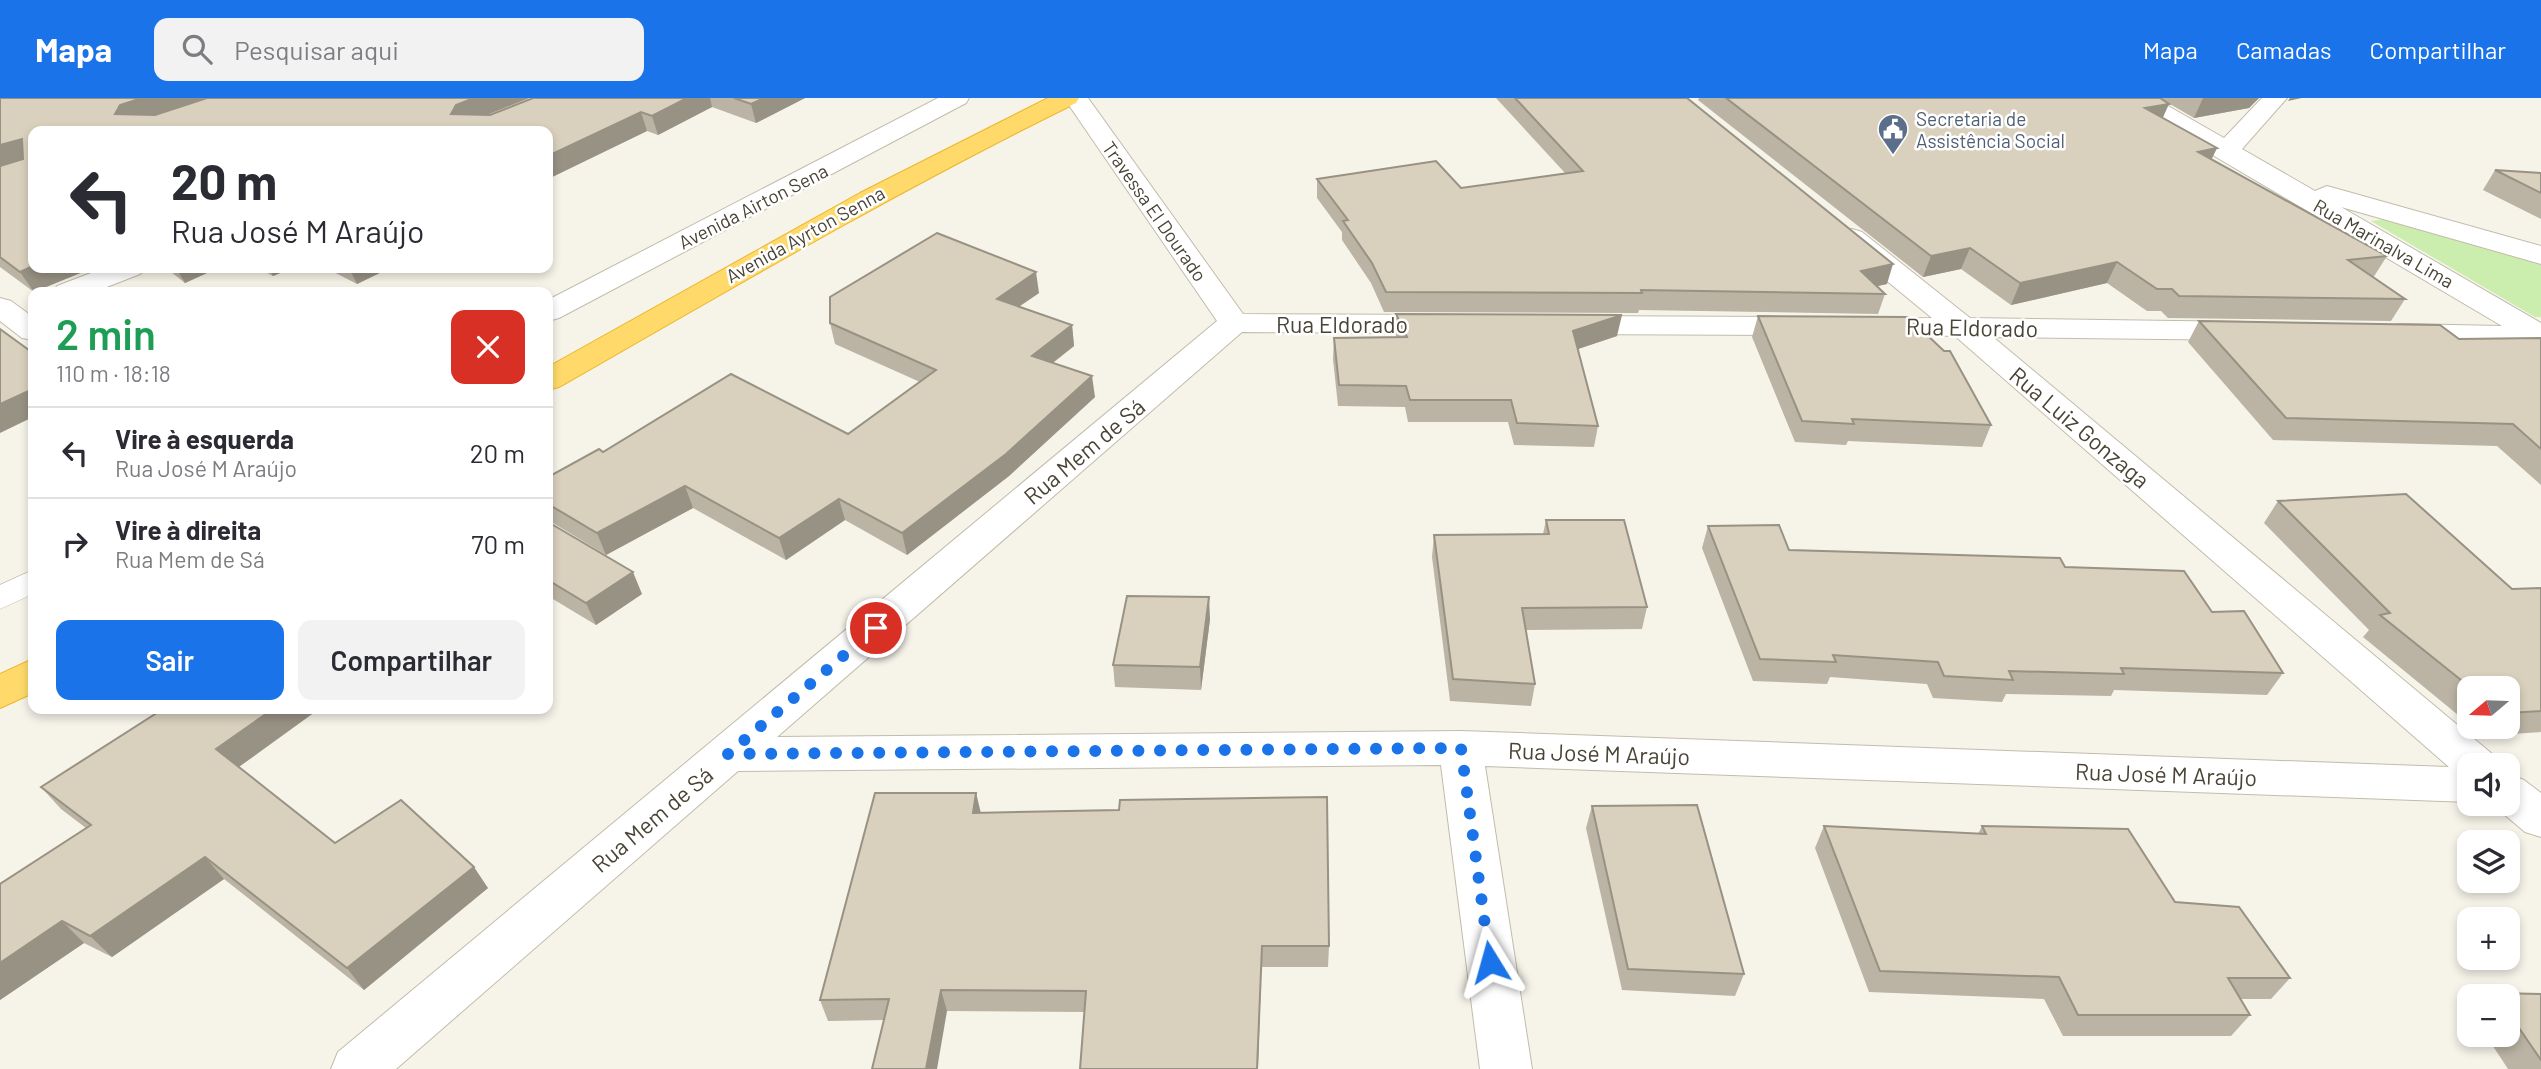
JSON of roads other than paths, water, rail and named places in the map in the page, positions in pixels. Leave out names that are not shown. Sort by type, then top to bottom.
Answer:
[{"type":"highway","name":"Avenida Ayrton Senna","points":[[553,377],[941,159],[1067,98]]},
{"type":"highway","points":[[0,693],[28,677]]},
{"type":"street","name":"Avenida Airton Sena","points":[[553,309],[957,98]]},
{"type":"street","name":"Travessa El Dourado","points":[[1076,98],[1234,323]]},
{"type":"street","name":"Rua Marinalva Lima","points":[[2137,98],[2541,335]]},
{"type":"street","points":[[2225,152],[2275,98]]},
{"type":"street","points":[[2277,180],[2541,255]]},
{"type":"street","name":"Rua Luiz Gonzaga","points":[[1824,216],[1961,326],[2462,753]]},
{"type":"street","points":[[81,287],[117,273]]},
{"type":"street","name":"Rua Eldorado","points":[[1234,323],[1472,324]]},
{"type":"street","name":"Rua Mem de Sá","points":[[357,1069],[1234,323]]},
{"type":"street","name":"Rua Eldorado","points":[[1542,325],[1961,326],[2279,331]]},
{"type":"street","points":[[2375,333],[2541,335]]},
{"type":"street","points":[[1461,748],[1506,1069]]},
{"type":"street","name":"Rua José M Araújo","points":[[728,754],[1461,748],[2457,785]]},
{"type":"street","points":[[2520,788],[2541,786]]},
{"type":"street","points":[[2520,800],[2541,819]]},
{"type":"lane","points":[[0,598],[28,584]]},
{"type":"place","name":"Secretaria de Assistência Social","points":[[1893,156]]}]
